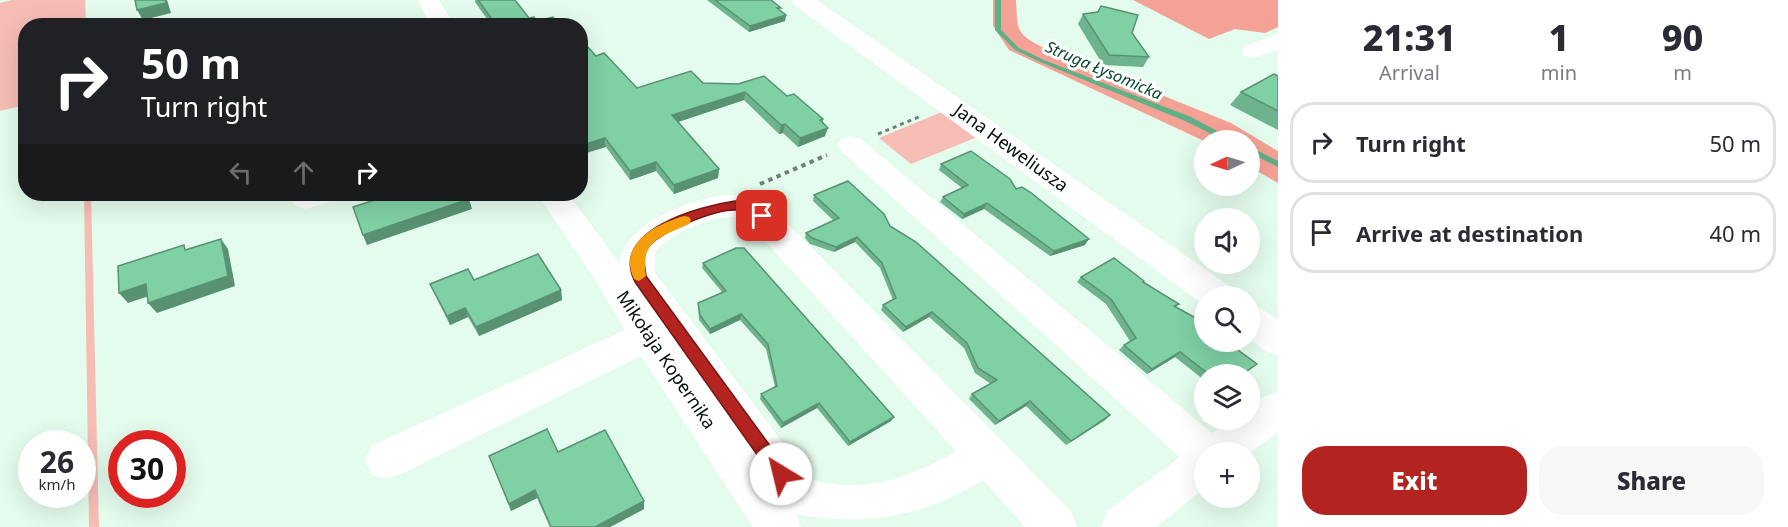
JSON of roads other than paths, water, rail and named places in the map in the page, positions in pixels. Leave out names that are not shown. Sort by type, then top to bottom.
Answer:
[{"type":"street","points":[[428,0],[439,18]]},
{"type":"street","name":"Jana Heweliusza","points":[[802,0],[1203,286]]},
{"type":"street","points":[[1254,51],[1278,40]]},
{"type":"street","points":[[851,145],[1194,443]]},
{"type":"street","name":"Mikołaja Kopernika","points":[[557,201],[604,266],[648,336],[779,527]]},
{"type":"street","points":[[986,456],[886,516],[840,520],[812,509],[794,493],[640,278],[637,260],[640,248],[652,236],[708,210],[735,206],[757,212],[1055,527]]},
{"type":"street","points":[[1260,326],[1278,340]]},
{"type":"street","points":[[386,460],[648,336]]},
{"type":"street","points":[[1233,442],[1278,409]]},
{"type":"street","points":[[1122,527],[1194,471]]},
{"type":"waterway","name":"Struga Łysomicka","points":[[998,0],[998,30],[1017,49],[1210,130]]},
{"type":"waterway","name":"Struga Łysomicka","points":[[1260,155],[1278,164]]}]
